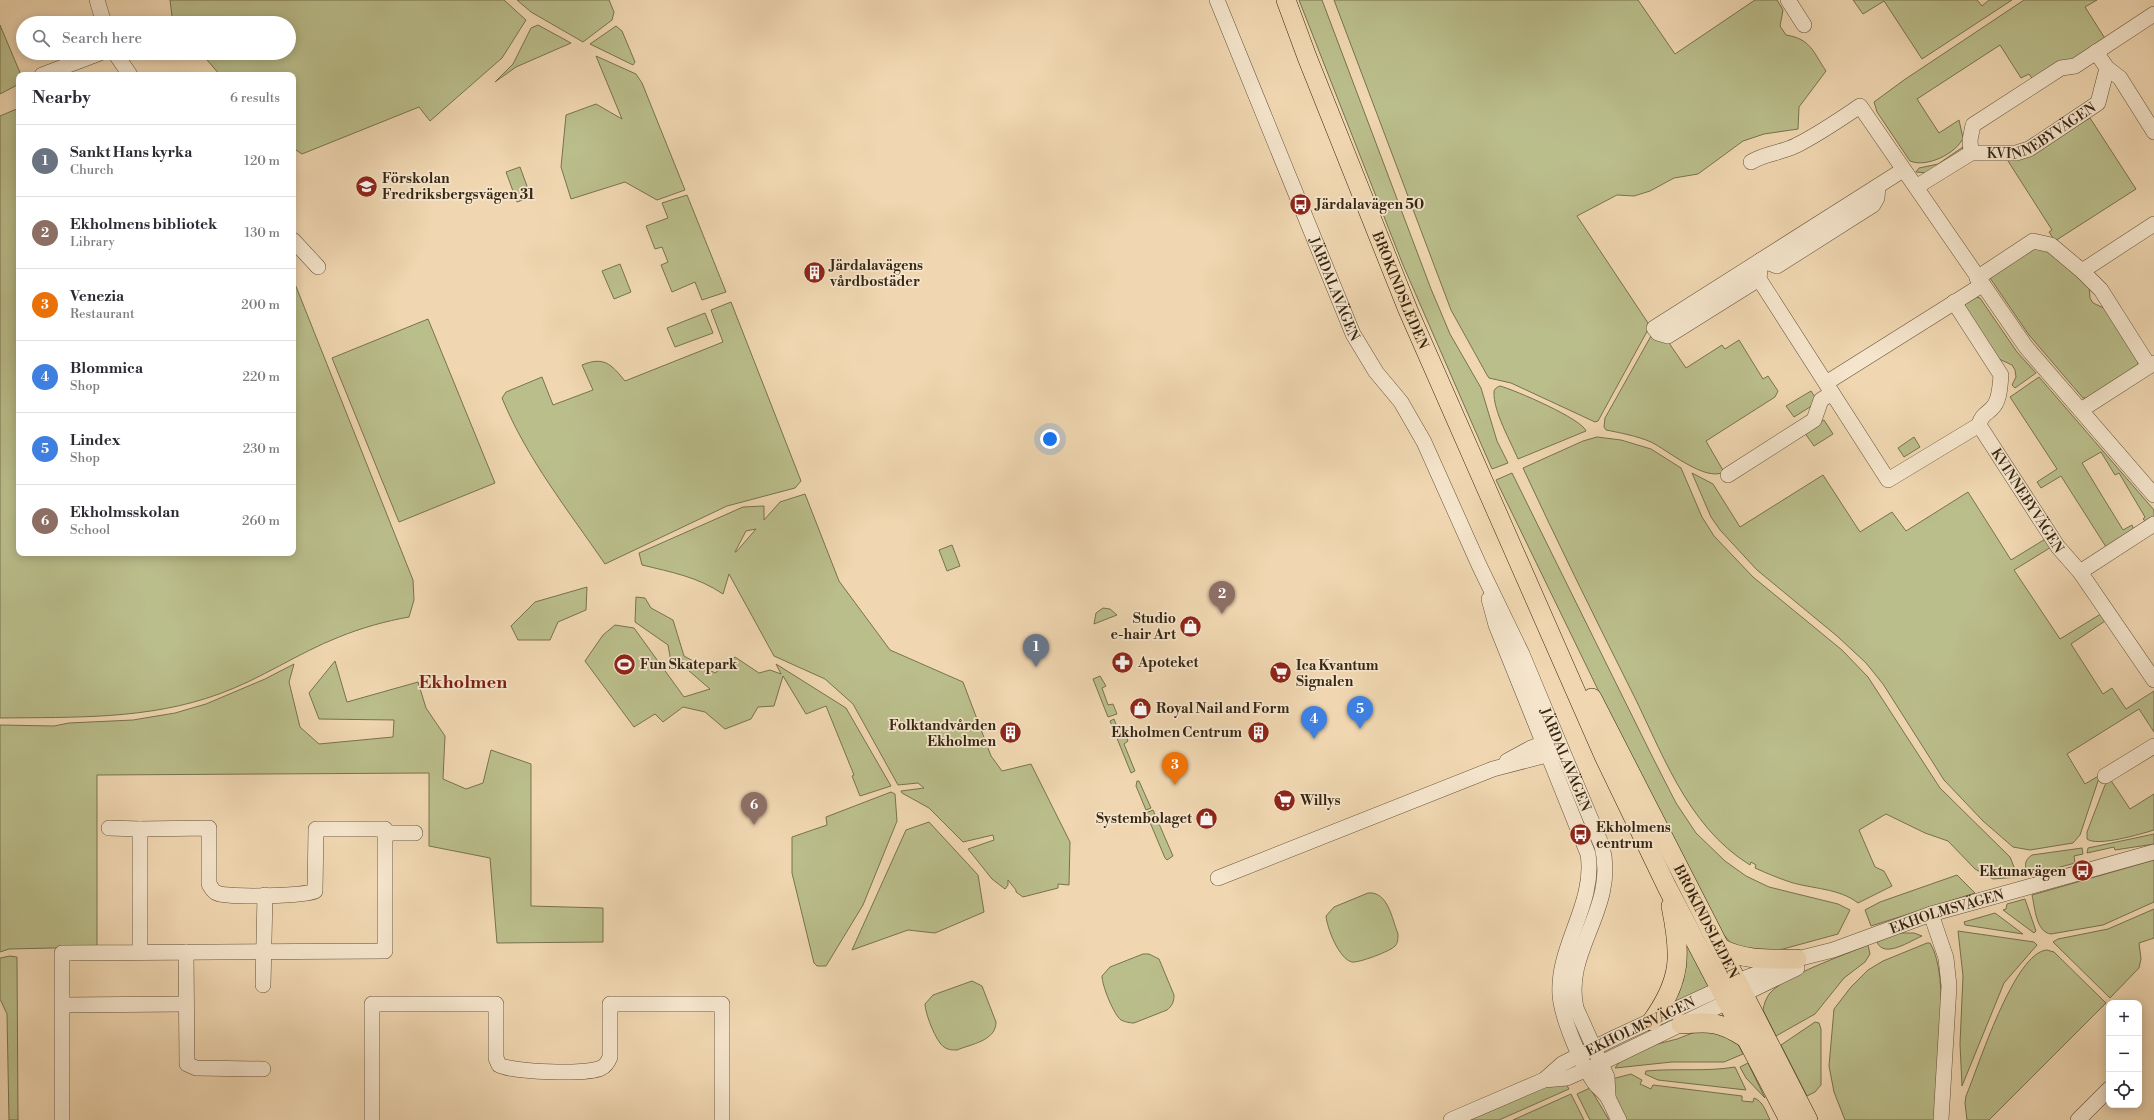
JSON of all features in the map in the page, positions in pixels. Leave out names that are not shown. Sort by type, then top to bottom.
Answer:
[{"type":"main road","name":"BROKINDSLEDEN","points":[[1286,0],[1307,57],[1408,310],[1526,575],[1604,756],[1667,887],[1744,1037],[1789,1120]]},
{"type":"main road","name":"BROKINDSLEDEN","points":[[1526,575],[1741,987],[1808,1120]]},
{"type":"main road","points":[[1652,1021],[1671,991],[1678,964],[1675,928],[1667,887]]},
{"type":"main road","points":[[1720,948],[1734,955],[1751,959],[1797,960]]},
{"type":"main road","points":[[1681,1024],[1716,1024],[1728,1026],[1744,1037]]},
{"type":"street","points":[[97,0],[102,16]]},
{"type":"street","name":"JÄRDALAVÄGEN","points":[[1217,0],[1353,334],[1376,372],[1401,402],[1424,442],[1479,565],[1507,620],[1553,747],[1590,864],[1588,884],[1564,963],[1560,983],[1562,1008],[1580,1055],[1594,1083],[1608,1096]]},
{"type":"street","points":[[1788,0],[1804,25]]},
{"type":"street","name":"KVINNEBYVÄGEN","points":[[1971,153],[1970,140],[1973,125],[2061,68],[2075,66],[2154,14]]},
{"type":"street","points":[[2096,52],[2106,68],[2120,78],[2154,132]]},
{"type":"street","points":[[50,72],[82,60]]},
{"type":"street","points":[[120,60],[128,72]]},
{"type":"street","name":"KVINNEBYVÄGEN","points":[[1916,188],[1971,153],[2016,153],[2028,149],[2098,103],[2106,68]]},
{"type":"street","points":[[1751,162],[1764,155],[1782,152],[1798,145],[1860,106],[2026,347],[2154,495]]},
{"type":"street","points":[[1759,278],[1668,336],[1658,333],[1654,328],[1903,170]]},
{"type":"street","points":[[2082,271],[2154,224]]},
{"type":"street","points":[[1728,475],[1814,420],[1821,400],[1829,388],[1954,302],[2033,241],[2051,245],[2082,271],[2101,290],[2151,365],[2081,410]]},
{"type":"street","points":[[296,243],[318,267]]},
{"type":"street","points":[[1761,260],[1759,278],[1888,480],[1979,425],[1982,417],[1994,406],[1998,398],[2001,375],[1954,302]]},
{"type":"street","name":"KVINNEBYVÄGEN","points":[[1979,425],[2058,547],[2080,572],[2154,680]]},
{"type":"street","points":[[2080,572],[2154,524]]},
{"type":"street","points":[[2105,776],[2154,746]]},
{"type":"street","points":[[1218,878],[1493,769],[1553,747]]},
{"type":"street","name":"JÄRDALAVÄGEN","points":[[1553,747],[1602,846],[1606,863],[1604,892],[1578,961],[1574,988],[1576,1008],[1607,1077],[1608,1096],[1619,1120]]},
{"type":"street","points":[[62,1120],[62,952],[385,952],[385,829],[316,829],[315,891],[301,895],[226,895],[217,893],[209,884],[209,828],[109,828]]},
{"type":"street","points":[[140,829],[140,952]]},
{"type":"street","points":[[385,833],[415,833]]},
{"type":"street","name":"EKHOLMSVÄGEN","points":[[1741,987],[1833,950],[1931,914],[2154,852]]},
{"type":"street","points":[[263,985],[265,952],[265,895]]},
{"type":"street","points":[[1931,914],[1946,958],[1949,986],[1941,1120]]},
{"type":"street","name":"EKHOLMSVÄGEN","points":[[1544,1080],[1562,1064],[1652,1021],[1723,995],[1797,960],[1833,950]]},
{"type":"street","points":[[186,952],[185,1004],[187,1064],[196,1068],[263,1069]]},
{"type":"street","name":"EKHOLMSVÄGEN","points":[[1451,1120],[1544,1080],[1567,1078],[1601,1063],[1681,1024],[1723,995]]},
{"type":"street","points":[[63,1005],[185,1004]]},
{"type":"street","points":[[372,1120],[372,1004],[496,1004],[496,1058],[499,1065],[515,1070],[551,1071],[595,1070],[602,1068],[608,1063],[610,1057],[610,1004],[722,1004],[722,1120]]},
{"type":"street","points":[[2078,1120],[2106,1092]]},
{"type":"green space","points":[[170,0],[504,0],[526,20],[502,58],[430,121],[419,107],[302,154],[296,150],[296,72],[217,72],[207,60],[296,60],[296,16],[172,16]]},
{"type":"green space","points":[[517,0],[609,0],[614,12],[612,20],[583,42],[531,12]]},
{"type":"green space","points":[[1299,0],[1322,0],[1431,289],[1450,334],[1481,388],[1497,441],[1508,463],[1492,469],[1403,265]]},
{"type":"green space","points":[[1334,0],[1638,0],[1675,54],[1755,0],[1777,0],[1783,10],[1780,26],[1786,35],[1806,43],[1814,52],[1826,71],[1799,107],[1798,129],[1764,134],[1743,141],[1698,174],[1674,178],[1650,191],[1634,196],[1617,195],[1577,216],[1650,326],[1598,421],[1595,422],[1511,383],[1489,378],[1487,375],[1451,310]]},
{"type":"green space","points":[[1853,0],[1977,0],[1982,6],[1989,0],[2012,0],[1922,59],[1884,1],[1863,14]]},
{"type":"green space","points":[[2024,0],[2097,0],[2085,7],[2106,40],[2034,81],[2029,74],[2021,78],[2000,45],[1917,99],[1939,133],[1959,120],[1963,138],[1954,149],[1940,158],[1924,163],[1910,161],[1877,112],[1874,102],[1904,80]]},
{"type":"green space","points":[[0,25],[20,72],[16,72],[16,86],[0,94]]},
{"type":"green space","points":[[538,25],[571,43],[516,67],[495,82],[513,64],[531,28]]},
{"type":"green space","points":[[616,26],[622,31],[635,62],[633,65],[590,44]]},
{"type":"green space","points":[[596,56],[636,74],[642,83],[685,190],[657,200],[625,182],[571,199],[561,167],[566,115],[596,104],[622,119]]},
{"type":"green space","points":[[16,109],[16,556],[296,556],[296,287],[413,580],[414,600],[409,617],[374,625],[339,637],[324,643],[235,688],[165,709],[138,713],[83,717],[0,718],[0,116]]},
{"type":"green space","points":[[2090,118],[2136,189],[2055,241],[2049,232],[2052,230],[2008,161],[2016,159]]},
{"type":"green space","points":[[1963,147],[1963,150],[1928,173],[1916,172],[1919,168],[1938,164]]},
{"type":"green space","points":[[520,167],[531,197],[517,202],[506,172]]},
{"type":"green space","points":[[687,195],[726,292],[702,300],[695,282],[672,292],[661,265],[668,262],[662,247],[655,249],[646,226],[668,218],[662,203]]},
{"type":"green space","points":[[2040,246],[2089,285],[2090,298],[2093,303],[2108,310],[2138,360],[2138,365],[2089,398],[2083,398],[2029,335],[1988,275],[2026,250]]},
{"type":"green space","points":[[620,264],[631,292],[614,299],[602,271]]},
{"type":"green space","points":[[1976,297],[1980,298],[2017,352],[2036,373],[2015,388],[2012,385],[2016,377],[2015,370],[2012,365],[1997,358],[1964,310],[1964,304]]},
{"type":"green space","points":[[731,302],[801,481],[795,488],[727,506],[605,564],[549,484],[523,442],[502,398],[506,392],[542,377],[553,405],[593,390],[582,365],[590,362],[596,361],[606,363],[611,366],[625,381],[723,342],[711,310]]},
{"type":"green space","points":[[705,313],[713,333],[675,347],[667,328]]},
{"type":"green space","points":[[428,319],[495,483],[399,522],[332,358]]},
{"type":"green space","points":[[1651,336],[1667,340],[1686,368],[1722,345],[1725,349],[1739,340],[1763,379],[1768,376],[1778,391],[1775,397],[1706,441],[1724,472],[1716,474],[1707,473],[1687,464],[1651,442],[1635,436],[1606,430],[1604,427],[1605,418]]},
{"type":"green space","points":[[2039,377],[2154,510],[2154,521],[2147,522],[2143,519],[2145,517],[2119,473],[2115,475],[2101,452],[2082,463],[2123,530],[2132,525],[2134,530],[2108,550],[2061,476],[2041,488],[2037,482],[2057,469],[2010,397]]},
{"type":"green space","points":[[1500,386],[1533,399],[1573,419],[1586,431],[1518,459],[1499,417],[1494,400],[1494,391]]},
{"type":"green space","points":[[1811,391],[1818,402],[1794,417],[1786,406]]},
{"type":"green space","points":[[1824,420],[1833,434],[1814,446],[1804,432]]},
{"type":"green space","points":[[1597,437],[1621,440],[1651,449],[1681,468],[1702,517],[1714,536],[1753,577],[1842,650],[1868,677],[1940,788],[2010,857],[2018,877],[1993,879],[1975,869],[1948,841],[1925,833],[1886,814],[1859,830],[1875,867],[1884,871],[1892,886],[1858,903],[1842,894],[1790,882],[1755,868],[1756,865],[1751,862],[1750,865],[1727,848],[1708,829],[1677,784],[1664,759],[1523,468],[1583,441]]},
{"type":"green space","points":[[1914,437],[1920,447],[1904,457],[1898,448]]},
{"type":"green space","points":[[1512,473],[1676,803],[1696,833],[1725,861],[1746,876],[1769,887],[1838,904],[1850,910],[1838,934],[1783,949],[1761,952],[1733,945],[1722,933],[1638,772],[1496,480]]},
{"type":"green space","points":[[1692,473],[1713,484],[1740,527],[1823,475],[1860,532],[1892,512],[1906,531],[1968,492],[2011,560],[2047,538],[2053,546],[2014,570],[2060,639],[2104,612],[2108,619],[2071,644],[2103,694],[2112,688],[2126,709],[2154,691],[2154,732],[2139,709],[2067,754],[2085,784],[2100,775],[2080,835],[2073,843],[2030,850],[2013,847],[1983,821],[1944,780],[1883,684],[1866,663],[1837,636],[1757,570],[1720,530],[1711,517]]},
{"type":"green space","points":[[805,494],[839,581],[890,650],[963,682],[991,756],[1002,771],[1031,764],[1070,842],[1069,885],[1058,884],[1058,888],[1023,897],[1016,892],[1008,880],[1008,885],[1005,889],[992,879],[968,849],[994,840],[993,835],[963,842],[929,808],[902,793],[901,791],[924,788],[918,783],[898,785],[853,704],[825,679],[774,656],[729,574],[723,594],[694,579],[642,565],[639,553],[743,507],[764,506],[764,520],[780,502]],"holes":[[[756,529],[736,552],[746,531]]]},
{"type":"green space","points":[[952,545],[960,566],[947,571],[939,550]]},
{"type":"green space","points":[[587,587],[586,610],[558,622],[550,640],[518,640],[511,626],[535,602]]},
{"type":"green space","name":"Fun Skatepark","points":[[636,597],[645,598],[651,608],[673,620],[684,656],[715,673],[735,657],[759,673],[770,670],[781,674],[776,664],[846,708],[891,786],[860,796],[852,776],[854,775],[826,706],[806,714],[783,676],[774,706],[758,707],[751,719],[725,729],[705,712],[683,707],[663,722],[655,714],[634,727],[585,661],[603,635],[615,625],[634,628],[684,697],[710,689],[688,670],[672,668],[668,645],[635,622]]},
{"type":"green space","points":[[1103,608],[1110,609],[1117,615],[1094,624],[1096,613]]},
{"type":"green space","points":[[335,661],[347,702],[418,682],[426,708],[445,736],[443,779],[466,789],[483,783],[491,750],[531,764],[531,906],[603,908],[603,942],[497,943],[490,858],[429,846],[429,773],[97,775],[97,947],[9,949],[0,952],[0,725],[54,726],[69,723],[133,720],[175,713],[206,704],[265,679],[294,664],[289,682],[300,727],[319,744],[393,737],[394,720],[319,719],[309,693]]},
{"type":"green space","points":[[1100,676],[1106,686],[1102,688],[1108,705],[1113,704],[1117,714],[1108,717],[1093,679]]},
{"type":"green space","points":[[1114,719],[1119,732],[1124,731],[1128,741],[1124,744],[1135,771],[1131,773],[1110,721]]},
{"type":"green space","points":[[2110,779],[2130,809],[2154,794],[2154,830],[2109,841],[2100,842],[2087,839],[2087,832],[2105,785]]},
{"type":"green space","points":[[1137,781],[1139,781],[1151,808],[1146,810],[1136,786]]},
{"type":"green space","points":[[891,792],[895,794],[897,821],[863,905],[826,966],[817,966],[814,963],[792,873],[792,837],[827,825],[826,817]]},
{"type":"green space","points":[[1153,810],[1173,856],[1167,860],[1146,813]]},
{"type":"green space","points":[[929,822],[978,875],[984,912],[935,933],[908,930],[852,950],[906,830]]},
{"type":"green space","points":[[2154,834],[2154,844],[2115,850],[2114,847],[2087,853],[2088,848]]},
{"type":"green space","points":[[2082,848],[2083,854],[2074,856],[2075,863],[2028,876],[2026,862],[2032,855]]},
{"type":"green space","points":[[2154,860],[2154,902],[2103,925],[2051,934],[2042,929],[2039,924],[2035,913],[2032,895]]},
{"type":"green space","points":[[1957,875],[1975,893],[1871,926],[1865,910],[1880,902]]},
{"type":"green space","points":[[1368,893],[1380,896],[1385,901],[1398,934],[1397,942],[1392,948],[1381,954],[1361,961],[1352,962],[1347,960],[1334,942],[1326,916],[1334,907]]},
{"type":"green space","points":[[2025,899],[2036,931],[2034,933],[2003,910],[2006,909],[2007,904]]},
{"type":"green space","points":[[2154,909],[2154,938],[2139,943],[2141,959],[2139,968],[2110,998],[2053,942],[2058,939],[2108,929]]},
{"type":"green space","points":[[1995,913],[2023,934],[1965,925],[1964,922]]},
{"type":"green space","points":[[1958,931],[2034,942],[2037,945],[2004,983],[1962,1086],[1960,1044],[1963,976]]},
{"type":"green space","points":[[1899,933],[1914,933],[1922,936],[1904,945],[1891,949],[1880,947],[1877,942]]},
{"type":"green space","points":[[1686,935],[1711,985],[1670,1005]]},
{"type":"green space","points":[[1930,943],[1936,958],[1940,979],[1941,1028],[1935,1120],[1845,1120],[1834,1092],[1829,1066],[1834,1009],[1851,987],[1868,970],[1883,961]]},
{"type":"green space","points":[[1868,945],[1870,954],[1865,962],[1844,978],[1815,1014],[1776,1036],[1763,1010],[1765,1001],[1770,993],[1789,979]]},
{"type":"green space","points":[[2047,950],[2054,952],[2106,1003],[1989,1120],[1967,1120],[1965,1103],[1966,1096],[1988,1038],[2010,990],[2022,970],[2035,956]]},
{"type":"green space","points":[[1143,954],[1149,954],[1159,959],[1174,995],[1174,1000],[1167,1010],[1134,1023],[1128,1022],[1121,1020],[1112,1007],[1106,993],[1102,976],[1110,967]]},
{"type":"green space","points":[[10,956],[17,957],[18,1120],[9,1120],[7,1014],[0,999],[0,958]]},
{"type":"green space","points":[[972,981],[982,986],[996,1022],[995,1028],[992,1034],[982,1041],[957,1050],[947,1049],[941,1044],[934,1034],[925,1004],[933,995]]},
{"type":"green space","points":[[1815,1022],[1819,1023],[1821,1029],[1821,1085],[1815,1092],[1807,1096],[1781,1045]]},
{"type":"green space","points":[[1713,1030],[1738,1044],[1743,1054],[1724,1062],[1672,1062],[1615,1068],[1621,1060],[1650,1046],[1677,1039],[1695,1032]]},
{"type":"green space","points":[[1748,1063],[1765,1098],[1746,1078],[1740,1067]]},
{"type":"green space","points":[[1735,1067],[1746,1090],[1658,1080],[1645,1074],[1646,1071]]},
{"type":"green space","points":[[1631,1074],[1642,1080],[1640,1084],[1651,1089],[1653,1085],[1742,1096],[1742,1101],[1753,1102],[1754,1098],[1762,1104],[1770,1120],[1626,1120],[1615,1097],[1612,1079]]},
{"type":"green space","points":[[1566,1084],[1569,1089],[1499,1120],[1469,1120],[1546,1087]]},
{"type":"green space","points":[[1590,1088],[1609,1120],[1590,1120],[1577,1094]]},
{"type":"green space","points":[[1571,1094],[1584,1120],[1513,1120]]},
{"type":"place","name":"Förskolan Fredriksbergsvägen 31","points":[[366,186]]},
{"type":"place","name":"Järdalavägen 50","points":[[1300,204]]},
{"type":"place","name":"Järdalavägens vårdbostäder","points":[[815,273]]},
{"type":"place","name":"Ekholmens bibliotek","points":[[1222,614]]},
{"type":"place","name":"Studio e-hair Art","points":[[1191,626]]},
{"type":"place","name":"Apoteket","points":[[1123,662]]},
{"type":"place","name":"Fun Skatepark","points":[[624,664]]},
{"type":"place","name":"Sankt Hans kyrka","points":[[1036,667]]},
{"type":"place","name":"Ica Kvantum Signalen","points":[[1280,673]]},
{"type":"place","name":"Royal Nail and Form","points":[[1141,708]]},
{"type":"place","name":"Lindex","points":[[1360,729]]},
{"type":"place","name":"Ekholmen Centrum","points":[[1258,732]]},
{"type":"place","name":"Folktandvården Ekholmen","points":[[1011,733]]},
{"type":"place","name":"Blommica","points":[[1314,739]]},
{"type":"place","name":"Venezia","points":[[1175,785]]},
{"type":"place","name":"Willys","points":[[1284,800]]},
{"type":"place","name":"Systembolaget","points":[[1207,818]]},
{"type":"place","name":"Ekholmsskolan","points":[[754,825]]},
{"type":"place","name":"Ekholmens centrum","points":[[1581,835]]},
{"type":"place","name":"Ektunavägen","points":[[2082,871]]},
{"type":"district","name":"Ekholmen","points":[[463,682]]}]
